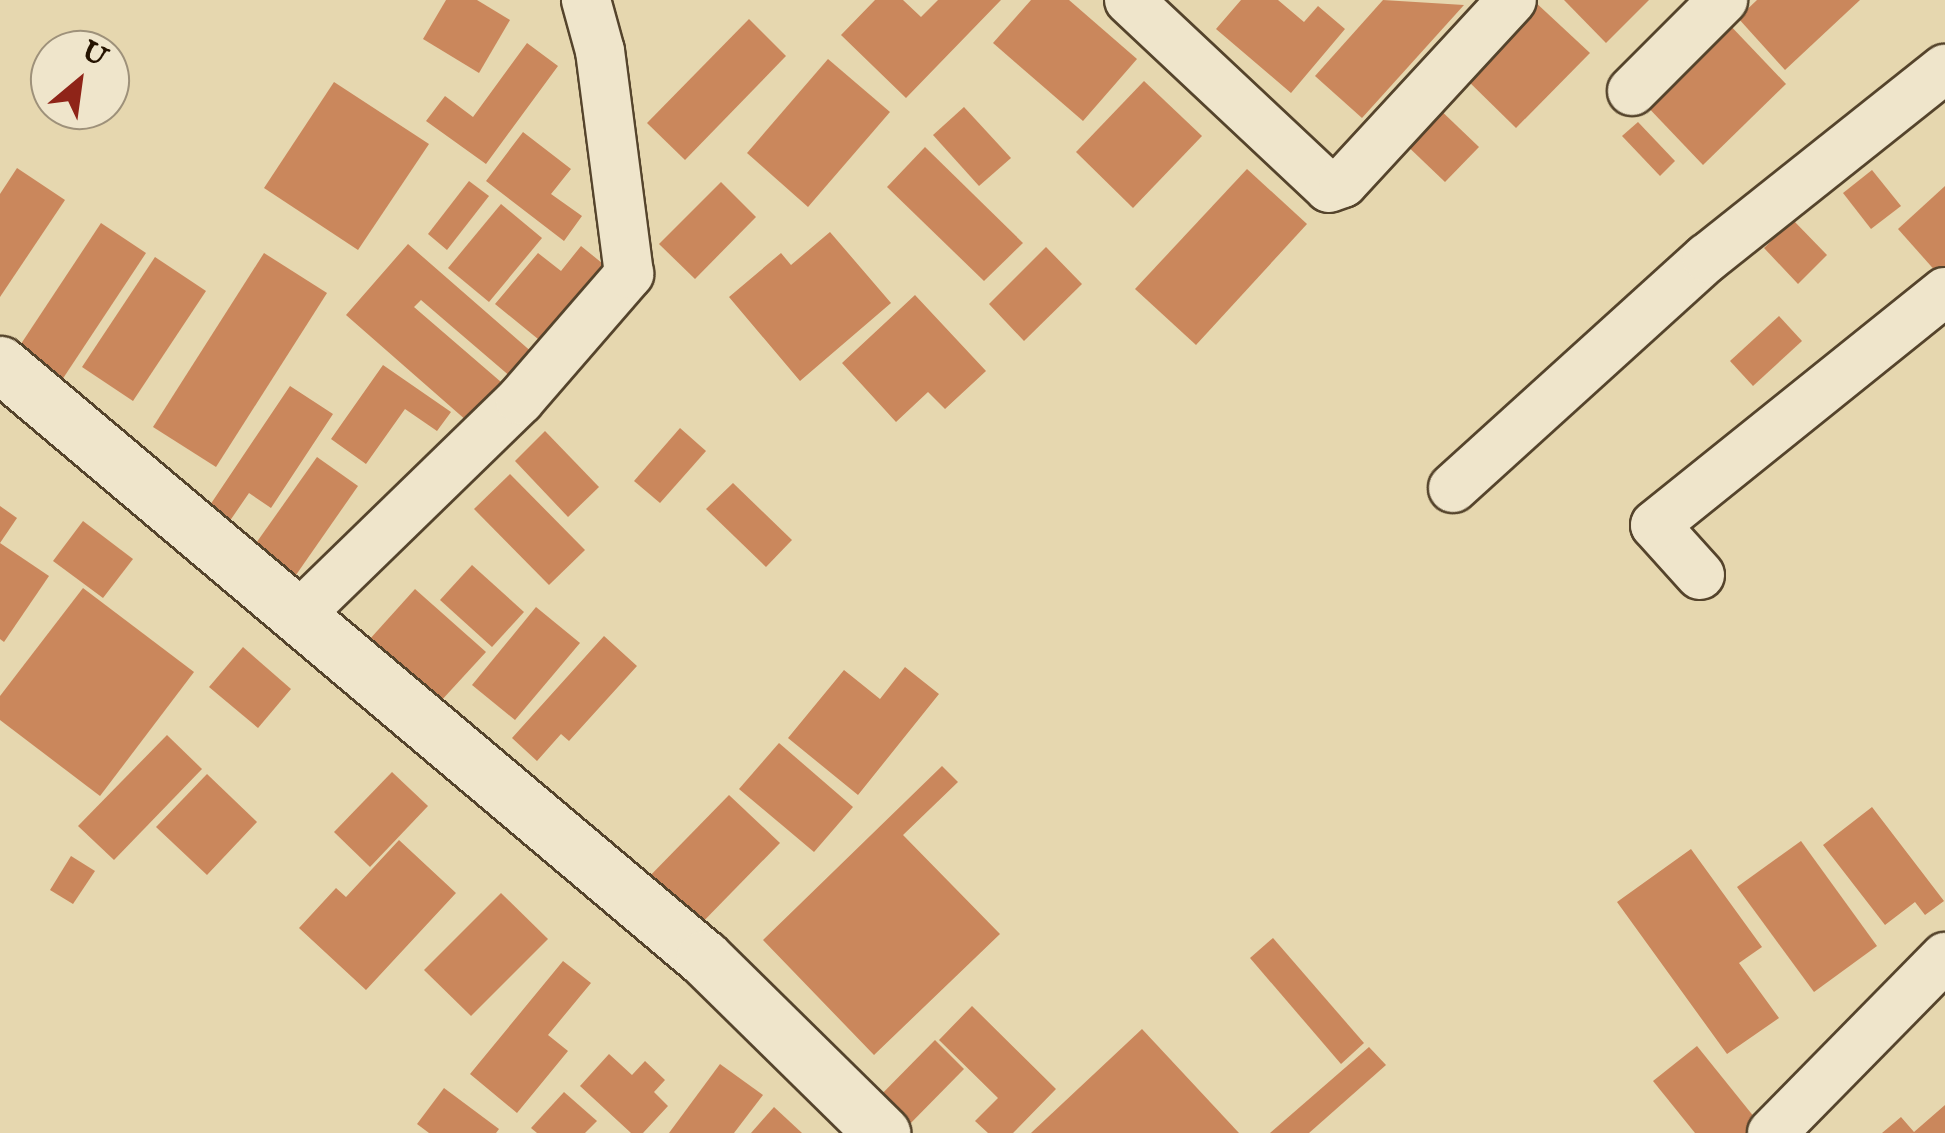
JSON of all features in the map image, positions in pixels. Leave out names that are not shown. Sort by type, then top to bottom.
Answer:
[{"type":"street","points":[[300,613],[520,400],[629,274],[600,51],[586,0]]},
{"type":"street","points":[[1129,0],[1329,188],[1343,182],[1512,0]]},
{"type":"street","points":[[1632,91],[1723,0]]},
{"type":"street","points":[[1454,488],[1706,258],[1945,68]]},
{"type":"street","points":[[1700,575],[1655,525],[1945,292]]},
{"type":"street","points":[[0,364],[300,613],[704,958],[882,1133]]},
{"type":"street","points":[[1772,1133],[1945,957]]},
{"type":"building","points":[[446,0],[477,0],[510,20],[479,73],[423,39]]},
{"type":"building","points":[[875,0],[903,0],[921,17],[938,0],[1001,0],[906,98],[841,35]]},
{"type":"building","points":[[1031,0],[1069,0],[1137,59],[1083,121],[993,43]]},
{"type":"building","points":[[1241,0],[1278,0],[1304,22],[1318,6],[1345,29],[1291,93],[1216,29]]},
{"type":"building","points":[[1383,0],[1464,5],[1362,118],[1315,76]]},
{"type":"building","points":[[1533,0],[1590,53],[1516,128],[1460,73]]},
{"type":"building","points":[[1564,0],[1649,0],[1606,43]]},
{"type":"building","points":[[1757,0],[1860,0],[1785,70],[1738,18]]},
{"type":"building","points":[[749,19],[786,56],[685,160],[647,123]]},
{"type":"building","points":[[1726,21],[1786,84],[1703,165],[1642,101]]},
{"type":"building","points":[[527,43],[558,66],[486,164],[426,121],[445,96],[473,117]]},
{"type":"building","points":[[828,59],[890,112],[808,207],[747,153]]},
{"type":"building","points":[[1144,81],[1202,136],[1133,208],[1076,152]]},
{"type":"building","points":[[334,82],[429,144],[358,250],[264,188]]},
{"type":"building","points":[[1433,103],[1479,147],[1445,182],[1399,138]]},
{"type":"building","points":[[964,107],[1011,158],[979,186],[933,135]]},
{"type":"building","points":[[1638,122],[1675,161],[1660,176],[1622,136]]},
{"type":"building","points":[[523,132],[571,169],[551,194],[582,216],[564,241],[486,181]]},
{"type":"building","points":[[925,147],[1023,243],[984,281],[887,187]]},
{"type":"building","points":[[17,168],[65,200],[0,297],[0,194]]},
{"type":"building","points":[[1247,169],[1307,224],[1196,345],[1135,289]]},
{"type":"building","points":[[1872,170],[1901,206],[1871,229],[1843,193]]},
{"type":"building","points":[[469,181],[489,196],[447,250],[428,234]]},
{"type":"building","points":[[721,182],[756,217],[695,279],[659,244]]},
{"type":"building","points":[[1945,186],[1945,268],[1938,274],[1898,229]]},
{"type":"building","points":[[501,204],[542,238],[489,302],[448,268]]},
{"type":"building","points":[[1793,220],[1827,255],[1798,284],[1764,248]]},
{"type":"building","points":[[101,223],[146,253],[58,386],[13,356]]},
{"type":"building","points":[[830,232],[891,303],[800,381],[729,297],[781,253],[791,265]]},
{"type":"building","points":[[408,244],[534,354],[512,378],[421,300],[414,307],[501,382],[467,421],[346,315]]},
{"type":"building","points":[[581,246],[613,272],[549,348],[495,304],[538,253],[561,271]]},
{"type":"building","points":[[1046,247],[1082,284],[1024,341],[989,304]]},
{"type":"building","points":[[264,253],[327,293],[216,467],[153,427]]},
{"type":"building","points":[[155,257],[206,291],[133,401],[82,367]]},
{"type":"building","points":[[915,295],[986,371],[945,409],[928,392],[896,422],[842,363]]},
{"type":"building","points":[[1779,316],[1802,341],[1753,386],[1730,361]]},
{"type":"building","points":[[383,365],[451,412],[437,431],[405,409],[366,464],[331,439]]},
{"type":"building","points":[[290,386],[333,414],[271,508],[249,493],[225,528],[204,514]]},
{"type":"building","points":[[680,428],[706,451],[660,503],[634,481]]},
{"type":"building","points":[[545,431],[599,487],[568,517],[515,461]]},
{"type":"building","points":[[317,457],[358,486],[289,585],[247,556]]},
{"type":"building","points":[[510,474],[585,550],[549,585],[474,509]]},
{"type":"building","points":[[733,483],[792,540],[766,567],[706,509]]},
{"type":"building","points":[[0,506],[17,518],[0,543]]},
{"type":"building","points":[[83,521],[133,559],[103,598],[53,561]]},
{"type":"building","points":[[0,543],[49,576],[4,642],[0,639]]},
{"type":"building","points":[[472,565],[524,612],[492,647],[440,600]]},
{"type":"building","points":[[83,588],[194,672],[100,796],[0,720],[0,696]]},
{"type":"building","points":[[415,589],[486,652],[440,702],[369,640]]},
{"type":"building","points":[[536,607],[580,643],[515,720],[472,685]]},
{"type":"building","points":[[604,636],[637,666],[569,741],[561,734],[537,761],[512,738]]},
{"type":"building","points":[[243,647],[291,689],[258,728],[209,687]]},
{"type":"building","points":[[905,667],[939,694],[858,795],[788,738],[844,670],[880,699]]},
{"type":"building","points":[[167,735],[202,769],[114,860],[78,826]]},
{"type":"building","points":[[779,743],[853,807],[814,852],[739,789]]},
{"type":"building","points":[[942,766],[958,782],[903,835],[1000,934],[874,1055],[763,940]]},
{"type":"building","points":[[392,772],[428,806],[370,867],[334,832]]},
{"type":"building","points":[[207,774],[257,822],[207,875],[156,827]]},
{"type":"building","points":[[729,795],[780,843],[692,933],[642,884]]},
{"type":"building","points":[[1872,807],[1944,901],[1925,915],[1915,902],[1885,925],[1823,845]]},
{"type":"building","points":[[399,840],[456,893],[366,990],[299,928],[336,888],[346,897]]},
{"type":"building","points":[[1801,841],[1877,946],[1814,992],[1737,887]]},
{"type":"building","points":[[1691,849],[1762,947],[1739,963],[1779,1018],[1727,1054],[1617,902]]},
{"type":"building","points":[[71,856],[95,871],[73,904],[50,890]]},
{"type":"building","points":[[501,893],[548,939],[471,1016],[424,970]]},
{"type":"building","points":[[1273,938],[1364,1043],[1341,1064],[1250,958]]},
{"type":"building","points":[[563,961],[591,983],[548,1035],[568,1051],[517,1113],[470,1074]]},
{"type":"building","points":[[972,1006],[1056,1089],[1013,1133],[988,1133],[975,1121],[998,1098],[939,1040]]},
{"type":"building","points":[[1142,1029],[1239,1133],[1031,1133]]},
{"type":"building","points":[[935,1040],[964,1069],[901,1133],[868,1108]]},
{"type":"building","points":[[1697,1046],[1763,1128],[1756,1133],[1695,1133],[1653,1081]]},
{"type":"building","points":[[1369,1047],[1386,1065],[1309,1133],[1270,1133]]},
{"type":"building","points":[[609,1054],[632,1075],[645,1061],[665,1080],[654,1092],[668,1106],[643,1133],[631,1133],[580,1086]]},
{"type":"building","points":[[720,1064],[763,1095],[734,1133],[669,1133]]},
{"type":"building","points":[[444,1088],[499,1129],[496,1133],[429,1133],[417,1124]]},
{"type":"building","points":[[564,1092],[597,1121],[585,1133],[537,1133],[531,1128]]},
{"type":"building","points":[[1945,1105],[1945,1133],[1882,1133],[1901,1117],[1914,1132]]},
{"type":"building","points":[[774,1107],[802,1133],[751,1133]]}]
